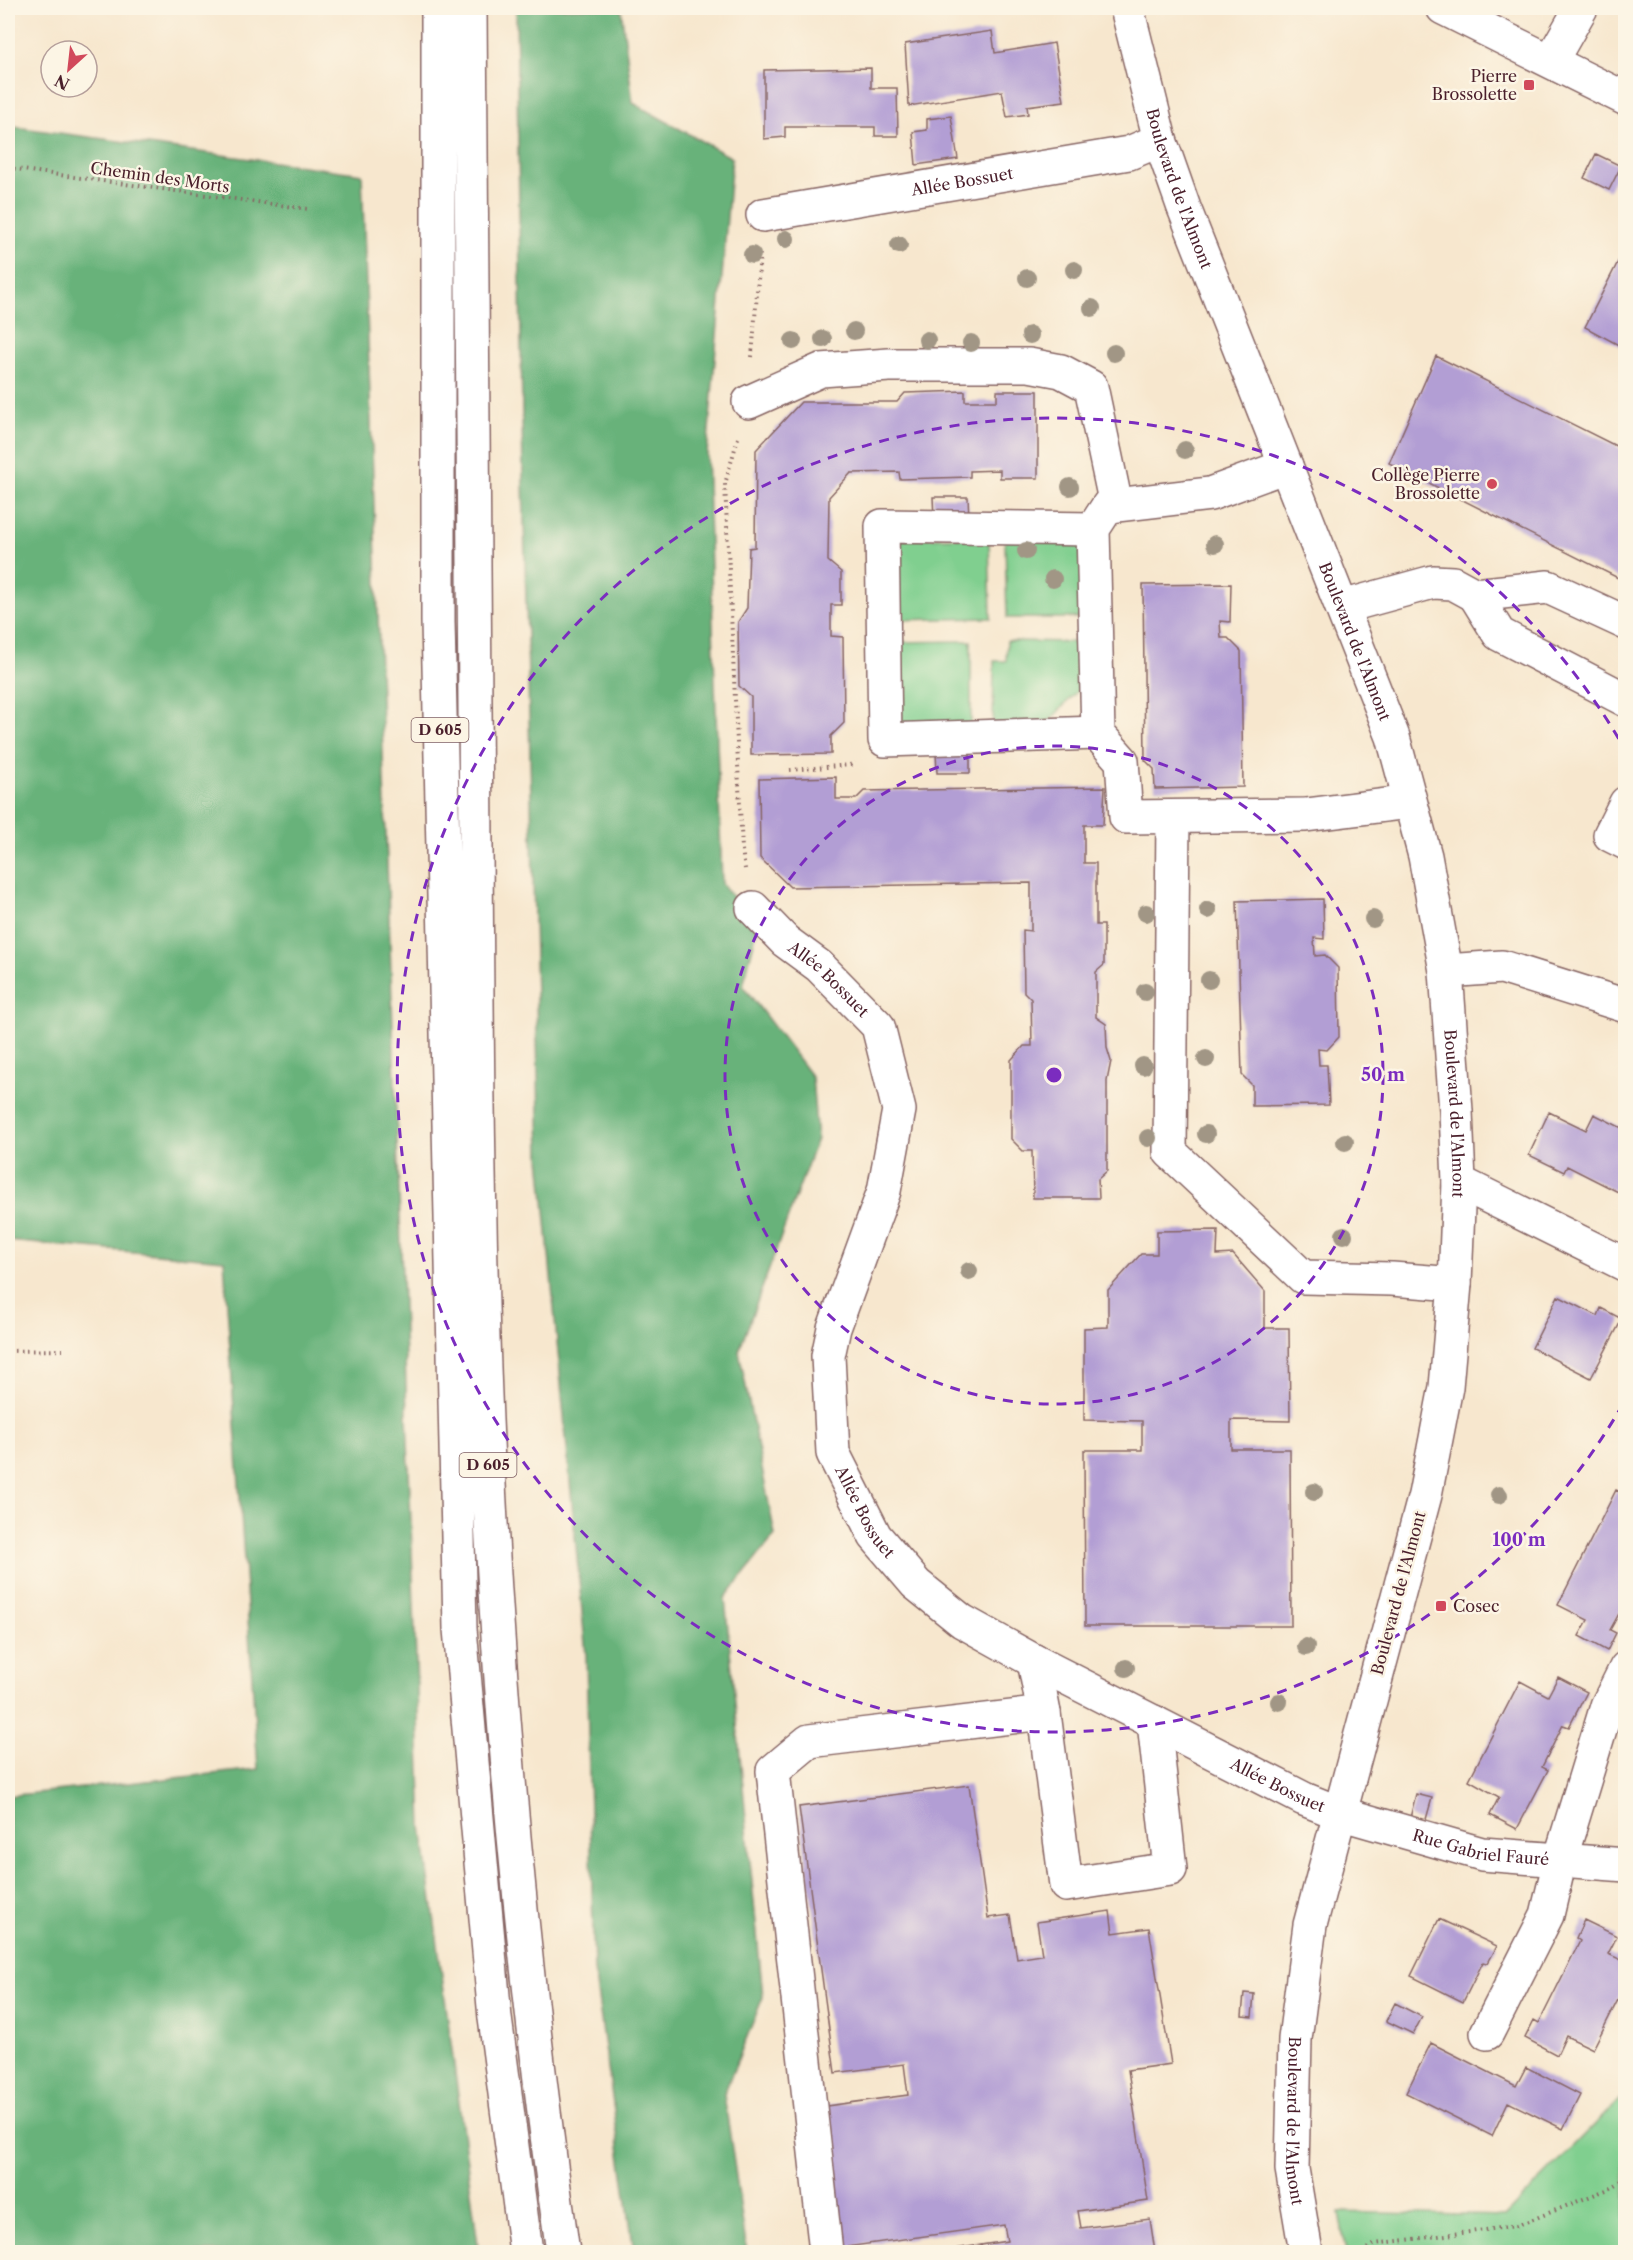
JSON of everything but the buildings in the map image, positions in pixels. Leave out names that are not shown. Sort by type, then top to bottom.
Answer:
[{"type":"street","name":"D 605","points":[[438,8],[438,633],[460,1629],[495,2018],[526,2253]]},
{"type":"street","name":"D 605","points":[[470,8],[478,1083],[486,1418],[499,1660],[518,1894],[538,2079],[563,2253]]},
{"type":"street","name":"Boulevard de l'Almont","points":[[1127,8],[1160,140],[1207,269],[1393,737],[1425,856],[1446,971],[1459,1182],[1455,1284],[1446,1386],[1425,1495],[1310,1925],[1295,2039],[1292,2169],[1306,2253]]},
{"type":"street","points":[[1443,8],[1626,99]]},
{"type":"street","points":[[1551,62],[1581,8]]},
{"type":"street","name":"Allée Bossuet","points":[[763,215],[1129,153],[1160,140]]},
{"type":"street","points":[[749,402],[821,370],[889,365],[967,364],[1029,365],[1061,371],[1091,387],[1116,505]]},
{"type":"street","points":[[1286,466],[1210,494],[1108,506],[1093,528],[1097,733],[1122,761],[1126,817],[1306,815],[1410,802]]},
{"type":"street","points":[[1093,528],[882,525],[885,740],[1097,733]]},
{"type":"street","points":[[1342,607],[1433,582],[1453,583],[1475,596],[1499,634],[1626,700]]},
{"type":"street","points":[[1475,596],[1548,586],[1626,623]]},
{"type":"street","points":[[1626,803],[1610,835],[1626,843]]},
{"type":"street","points":[[1173,817],[1170,1152],[1303,1277],[1392,1279],[1455,1284]]},
{"type":"street","name":"Allée Bossuet","points":[[753,908],[785,941],[819,966],[878,1026],[899,1110],[884,1191],[838,1317],[828,1356],[833,1453],[875,1536],[916,1584],[962,1621],[1034,1661],[1304,1799],[1339,1813]]},
{"type":"street","points":[[1446,971],[1503,967],[1626,1006]]},
{"type":"street","points":[[1459,1182],[1626,1265]]},
{"type":"street","points":[[1034,1661],[1044,1713],[1066,1885],[1170,1869],[1154,1722]]},
{"type":"street","points":[[1487,2033],[1547,1915],[1560,1860],[1607,1706],[1626,1668]]},
{"type":"street","points":[[826,2252],[773,1771],[809,1742],[1044,1713]]},
{"type":"street","name":"Rue Gabriel Fauré","points":[[1339,1813],[1482,1854],[1626,1865]]},
{"type":"path","name":"Chemin des Morts","points":[[8,168],[308,209]]},
{"type":"path","points":[[753,908],[742,850],[725,484],[749,402],[763,215]]},
{"type":"path","points":[[790,770],[850,765],[885,740]]},
{"type":"path","points":[[8,1352],[63,1350]]},
{"type":"path","points":[[1363,2253],[1375,2244],[1515,2226],[1611,2188],[1626,2178]]},
{"type":"green space","points":[[516,8],[621,8],[633,103],[732,158],[707,454],[722,884],[758,926],[743,986],[812,1077],[817,1139],[739,1351],[775,1535],[725,1598],[763,1997],[724,2094],[747,2252],[634,2252],[594,1970],[586,1655],[540,1157],[523,481]]},
{"type":"green space","points":[[8,126],[362,174],[422,1826],[479,2252],[8,2252],[8,1796],[258,1769],[224,1260],[8,1241]]},
{"type":"green space","points":[[989,537],[991,618],[892,620],[891,539]]},
{"type":"green space","points":[[1082,538],[1083,618],[1007,618],[1005,540]]},
{"type":"green space","points":[[971,641],[971,727],[895,728],[894,642]]},
{"type":"green space","points":[[1007,641],[1079,642],[1079,689],[1044,727],[993,726],[994,661],[1006,661]]},
{"type":"green space","points":[[1625,2096],[1625,2252],[1346,2252],[1339,2212],[1505,2216]]},
{"type":"place","name":"Pierre Brossolette","points":[[1529,85]]},
{"type":"place","name":"Collège Pierre Brossolette","points":[[1492,484]]},
{"type":"place","name":"Cosec","points":[[1441,1606]]}]
